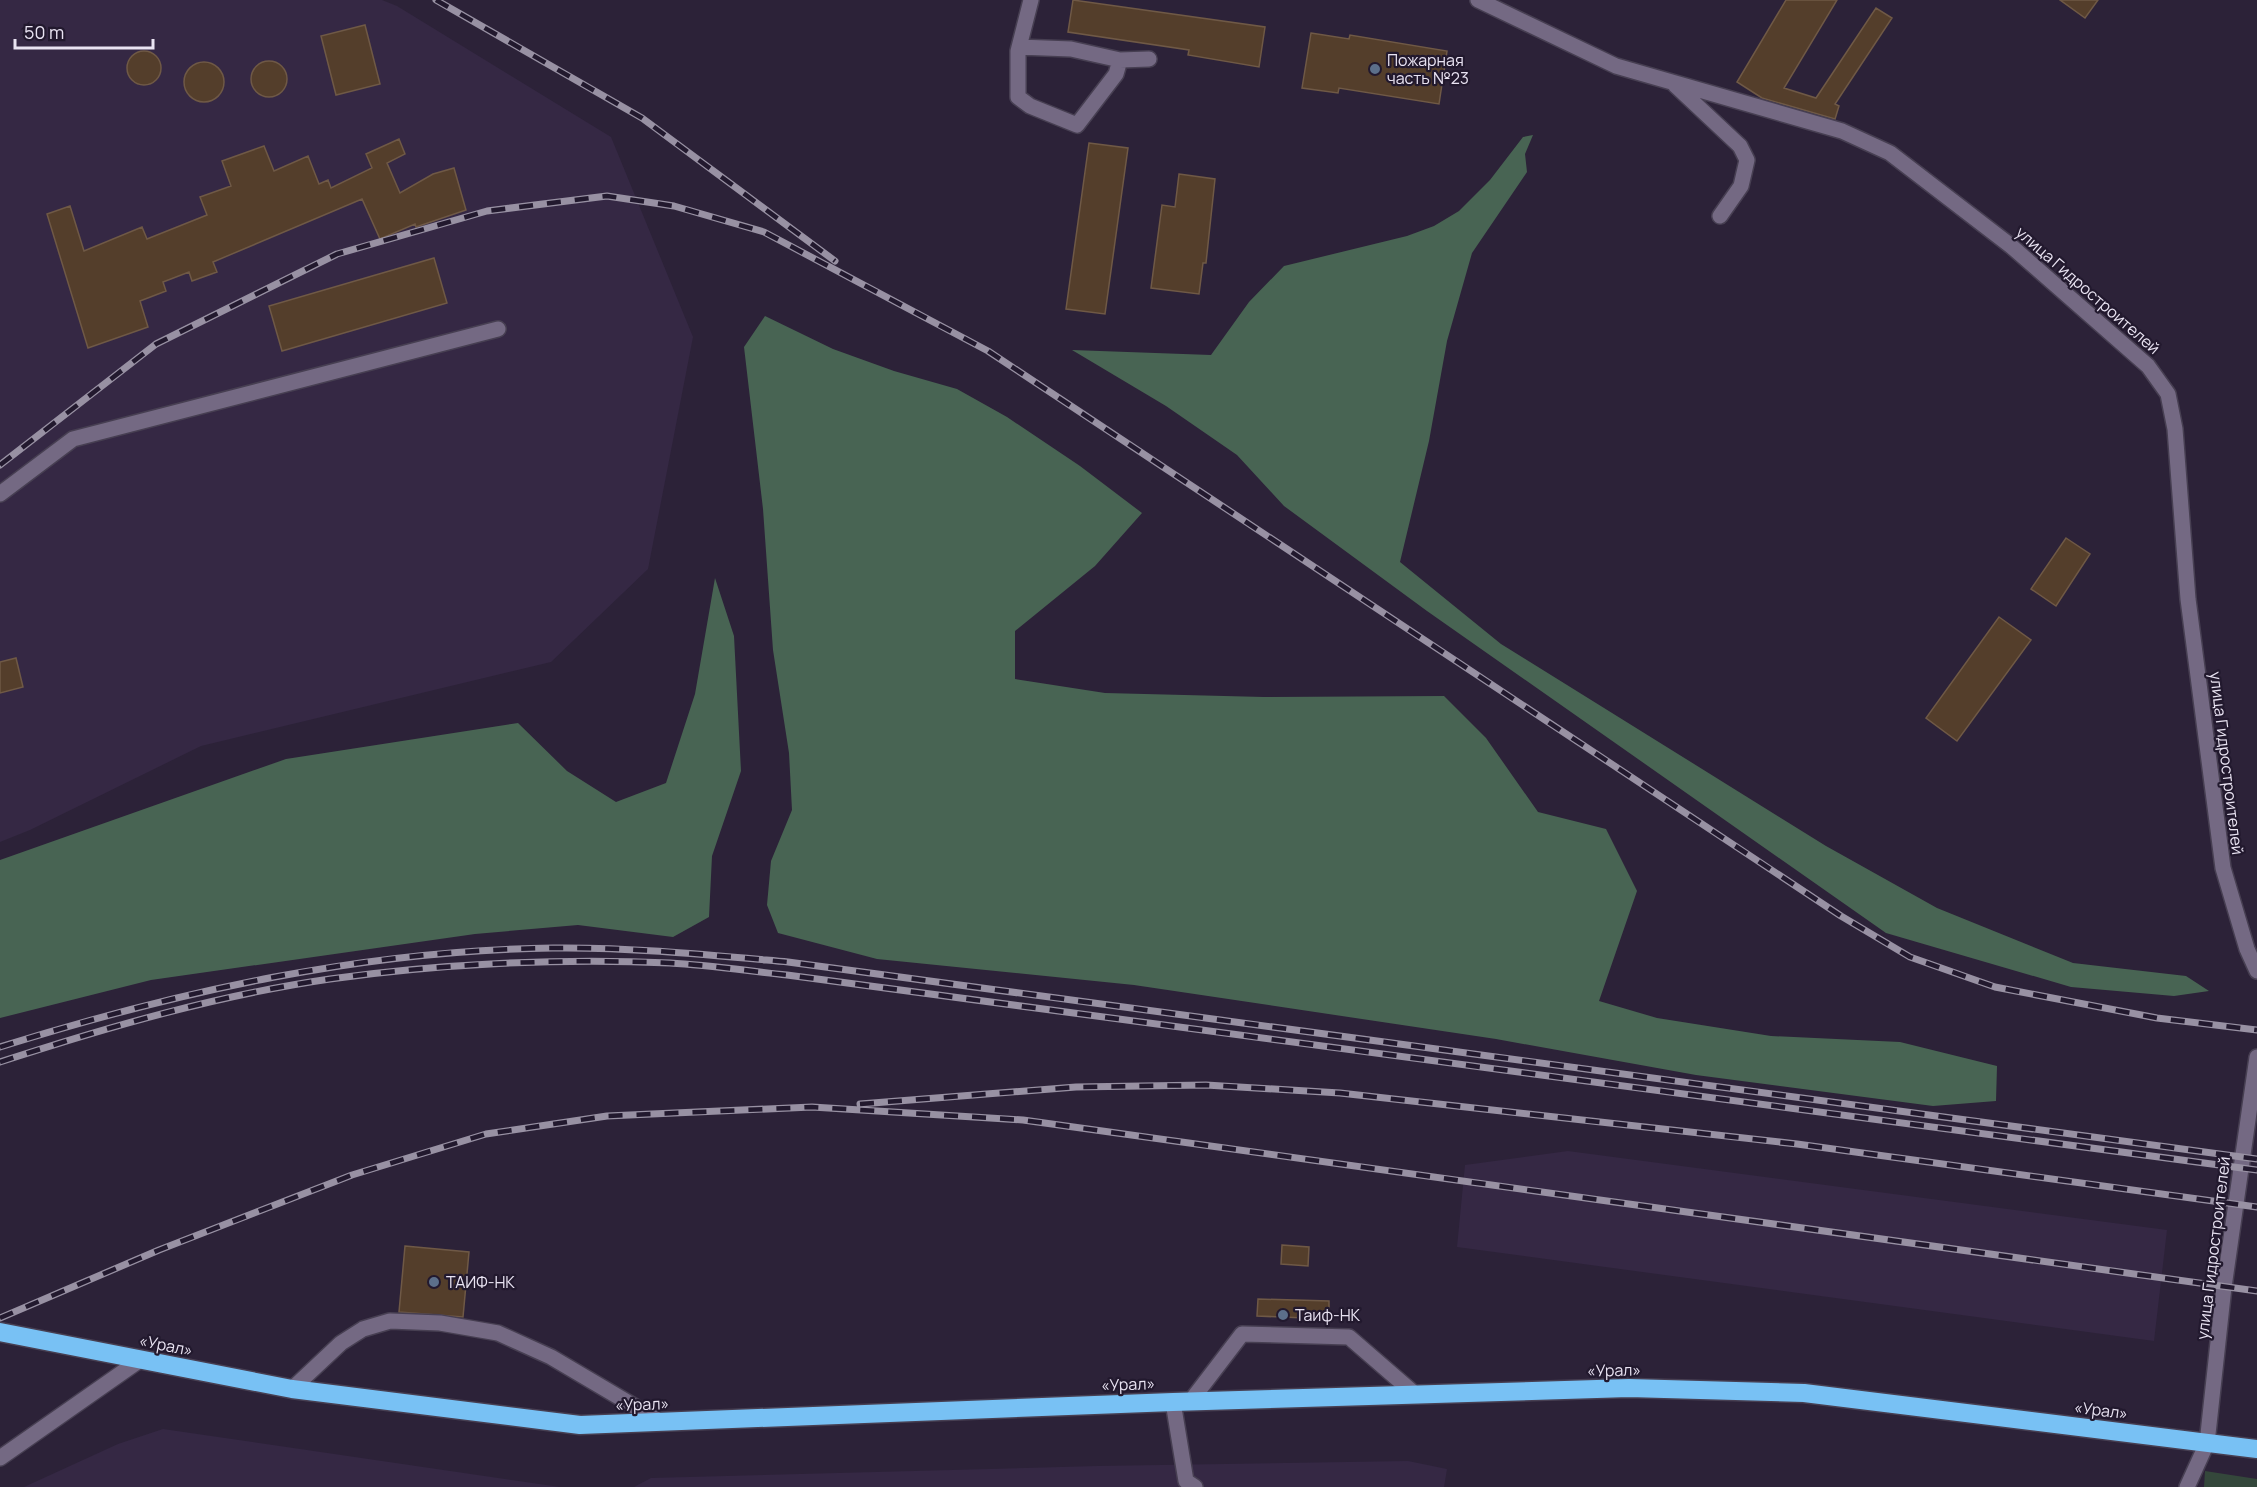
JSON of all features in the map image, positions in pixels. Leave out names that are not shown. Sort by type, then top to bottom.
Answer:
[{"type":"highway","name":"«Урал»","points":[[2,1333],[292,1389],[580,1425],[1181,1402],[1629,1388],[1804,1393],[2257,1449]]},
{"type":"street","points":[[1031,0],[1019,47],[1018,97],[1030,106],[1077,125],[1116,74],[1120,60]]},
{"type":"street","name":"улица Гидростроителей","points":[[1478,0],[1616,66],[1842,131],[1890,153],[2019,253],[2148,366],[2168,394],[2175,429],[2188,600],[2223,868],[2247,949],[2257,971]]},
{"type":"street","points":[[1019,47],[1071,49],[1120,60],[1149,59]]},
{"type":"street","points":[[1673,83],[1740,146],[1747,160],[1741,186],[1720,216]]},
{"type":"street","points":[[0,494],[73,439],[498,329]]},
{"type":"street","name":"улица Гидростроителей","points":[[2187,1487],[2207,1443],[2224,1287],[2257,1057]]},
{"type":"street","points":[[292,1389],[341,1342],[363,1329],[390,1321],[440,1323],[498,1333],[551,1357],[661,1422]]},
{"type":"street","points":[[1195,1487],[1186,1481],[1181,1402],[1242,1334],[1349,1337],[1416,1395]]},
{"type":"street","points":[[0,1458],[140,1360]]},
{"type":"shaded area","points":[[0,0],[382,0],[397,6],[611,137],[693,337],[648,569],[551,662],[201,746],[30,830],[0,842]]},
{"type":"shaded area","points":[[1568,1151],[2167,1230],[2154,1341],[1457,1247],[1465,1165]]},
{"type":"shaded area","points":[[163,1429],[560,1487],[24,1487],[118,1444]]},
{"type":"shaded area","points":[[1408,1461],[1447,1469],[1444,1487],[634,1487],[651,1478],[1097,1466]]},
{"type":"green space","points":[[1533,135],[1525,154],[1527,172],[1472,253],[1447,341],[1429,441],[1400,562],[1501,644],[1826,846],[1937,908],[2073,963],[2186,976],[2209,991],[2174,996],[2071,987],[1886,933],[1427,611],[1284,506],[1237,455],[1166,406],[1072,350],[1211,355],[1249,302],[1284,266],[1407,236],[1434,226],[1459,211],[1490,180],[1523,137]]},
{"type":"green space","points":[[765,316],[833,349],[894,371],[957,389],[1007,417],[1080,466],[1142,513],[1095,566],[1015,631],[1015,679],[1105,693],[1264,697],[1444,696],[1486,738],[1538,812],[1606,829],[1637,891],[1599,1001],[1657,1018],[1771,1036],[1900,1042],[1997,1066],[1996,1101],[1933,1106],[1696,1075],[1496,1039],[1134,985],[877,959],[778,933],[767,905],[771,861],[792,810],[789,753],[773,650],[763,509],[744,347]]},
{"type":"green space","points":[[715,578],[734,636],[741,771],[712,856],[709,917],[673,937],[578,925],[475,934],[151,980],[0,1018],[0,860],[286,759],[518,723],[567,771],[616,802],[666,783],[695,694]]},
{"type":"green space","points":[[2205,1471],[2257,1479],[2257,1487],[2204,1487]]},
{"type":"building","points":[[1073,0],[1265,27],[1259,67],[1188,55],[1189,50],[1068,32]]},
{"type":"building","points":[[1786,0],[1837,0],[1784,88],[1816,98],[1876,8],[1892,18],[1835,104],[1839,106],[1835,119],[1762,98],[1737,82]]},
{"type":"building","points":[[2060,0],[2098,0],[2085,18]]},
{"type":"building","points":[[365,25],[380,84],[336,95],[321,36]]},
{"type":"building","name":"Пожарная часть №23","points":[[1311,33],[1349,39],[1350,35],[1447,51],[1439,104],[1339,88],[1338,93],[1302,88]]},
{"type":"building","points":[[144,51],[156,56],[161,68],[156,80],[144,85],[132,80],[127,68],[132,56]]},
{"type":"building","points":[[269,61],[282,66],[287,79],[282,92],[269,97],[256,92],[251,79],[256,66]]},
{"type":"building","points":[[204,62],[212,63],[218,68],[223,74],[223,90],[218,96],[212,101],[204,102],[196,101],[190,96],[185,90],[184,82],[185,74],[190,68],[196,63]]},
{"type":"building","points":[[399,139],[405,154],[387,163],[400,193],[433,174],[454,168],[466,210],[416,227],[415,224],[380,239],[362,199],[213,262],[217,272],[192,281],[189,272],[163,282],[166,291],[140,301],[148,327],[88,348],[47,214],[70,206],[84,251],[142,227],[147,239],[207,215],[200,197],[231,186],[222,161],[264,146],[274,171],[308,156],[319,184],[328,180],[331,188],[372,168],[366,154]]},
{"type":"building","points":[[1089,143],[1128,148],[1105,314],[1066,309]]},
{"type":"building","points":[[1179,174],[1215,179],[1206,263],[1203,263],[1199,294],[1151,288],[1162,205],[1175,207]]},
{"type":"building","points":[[434,258],[447,303],[282,351],[269,306]]},
{"type":"building","points":[[2066,538],[2090,554],[2056,606],[2031,589]]},
{"type":"building","points":[[1999,617],[2031,640],[1957,741],[1926,718]]},
{"type":"building","points":[[16,658],[23,687],[0,693],[0,662]]},
{"type":"building","points":[[1282,1245],[1309,1247],[1308,1266],[1281,1264]]},
{"type":"building","name":"ТАИФ-НК","points":[[405,1246],[469,1252],[463,1317],[399,1312]]},
{"type":"building","points":[[1258,1299],[1329,1301],[1329,1319],[1257,1316]]},
{"type":"railway","points":[[436,0],[642,118],[835,261]]},
{"type":"railway","points":[[0,465],[156,344],[337,254],[487,211],[607,196],[674,206],[764,232],[988,351],[1841,916],[1910,957],[1995,987],[2157,1018],[2257,1030]]},
{"type":"railway","points":[[0,1047],[135,1008],[273,977],[343,965],[412,956],[483,951],[553,948],[641,950],[788,962],[2257,1159]]},
{"type":"railway","points":[[0,1062],[164,1013],[246,994],[330,979],[413,969],[499,963],[586,961],[670,963],[787,975],[2257,1170]]},
{"type":"railway","points":[[860,1104],[1076,1087],[1206,1085],[1340,1093],[1797,1144],[2257,1207]]},
{"type":"railway","points":[[0,1318],[159,1250],[352,1175],[486,1134],[607,1116],[812,1107],[1023,1120],[2257,1291]]},
{"type":"place","name":"Пожарная часть №23","points":[[1375,69]]},
{"type":"place","name":"ТАИФ-НК","points":[[434,1282]]},
{"type":"place","name":"Таиф-НК","points":[[1283,1315]]}]
